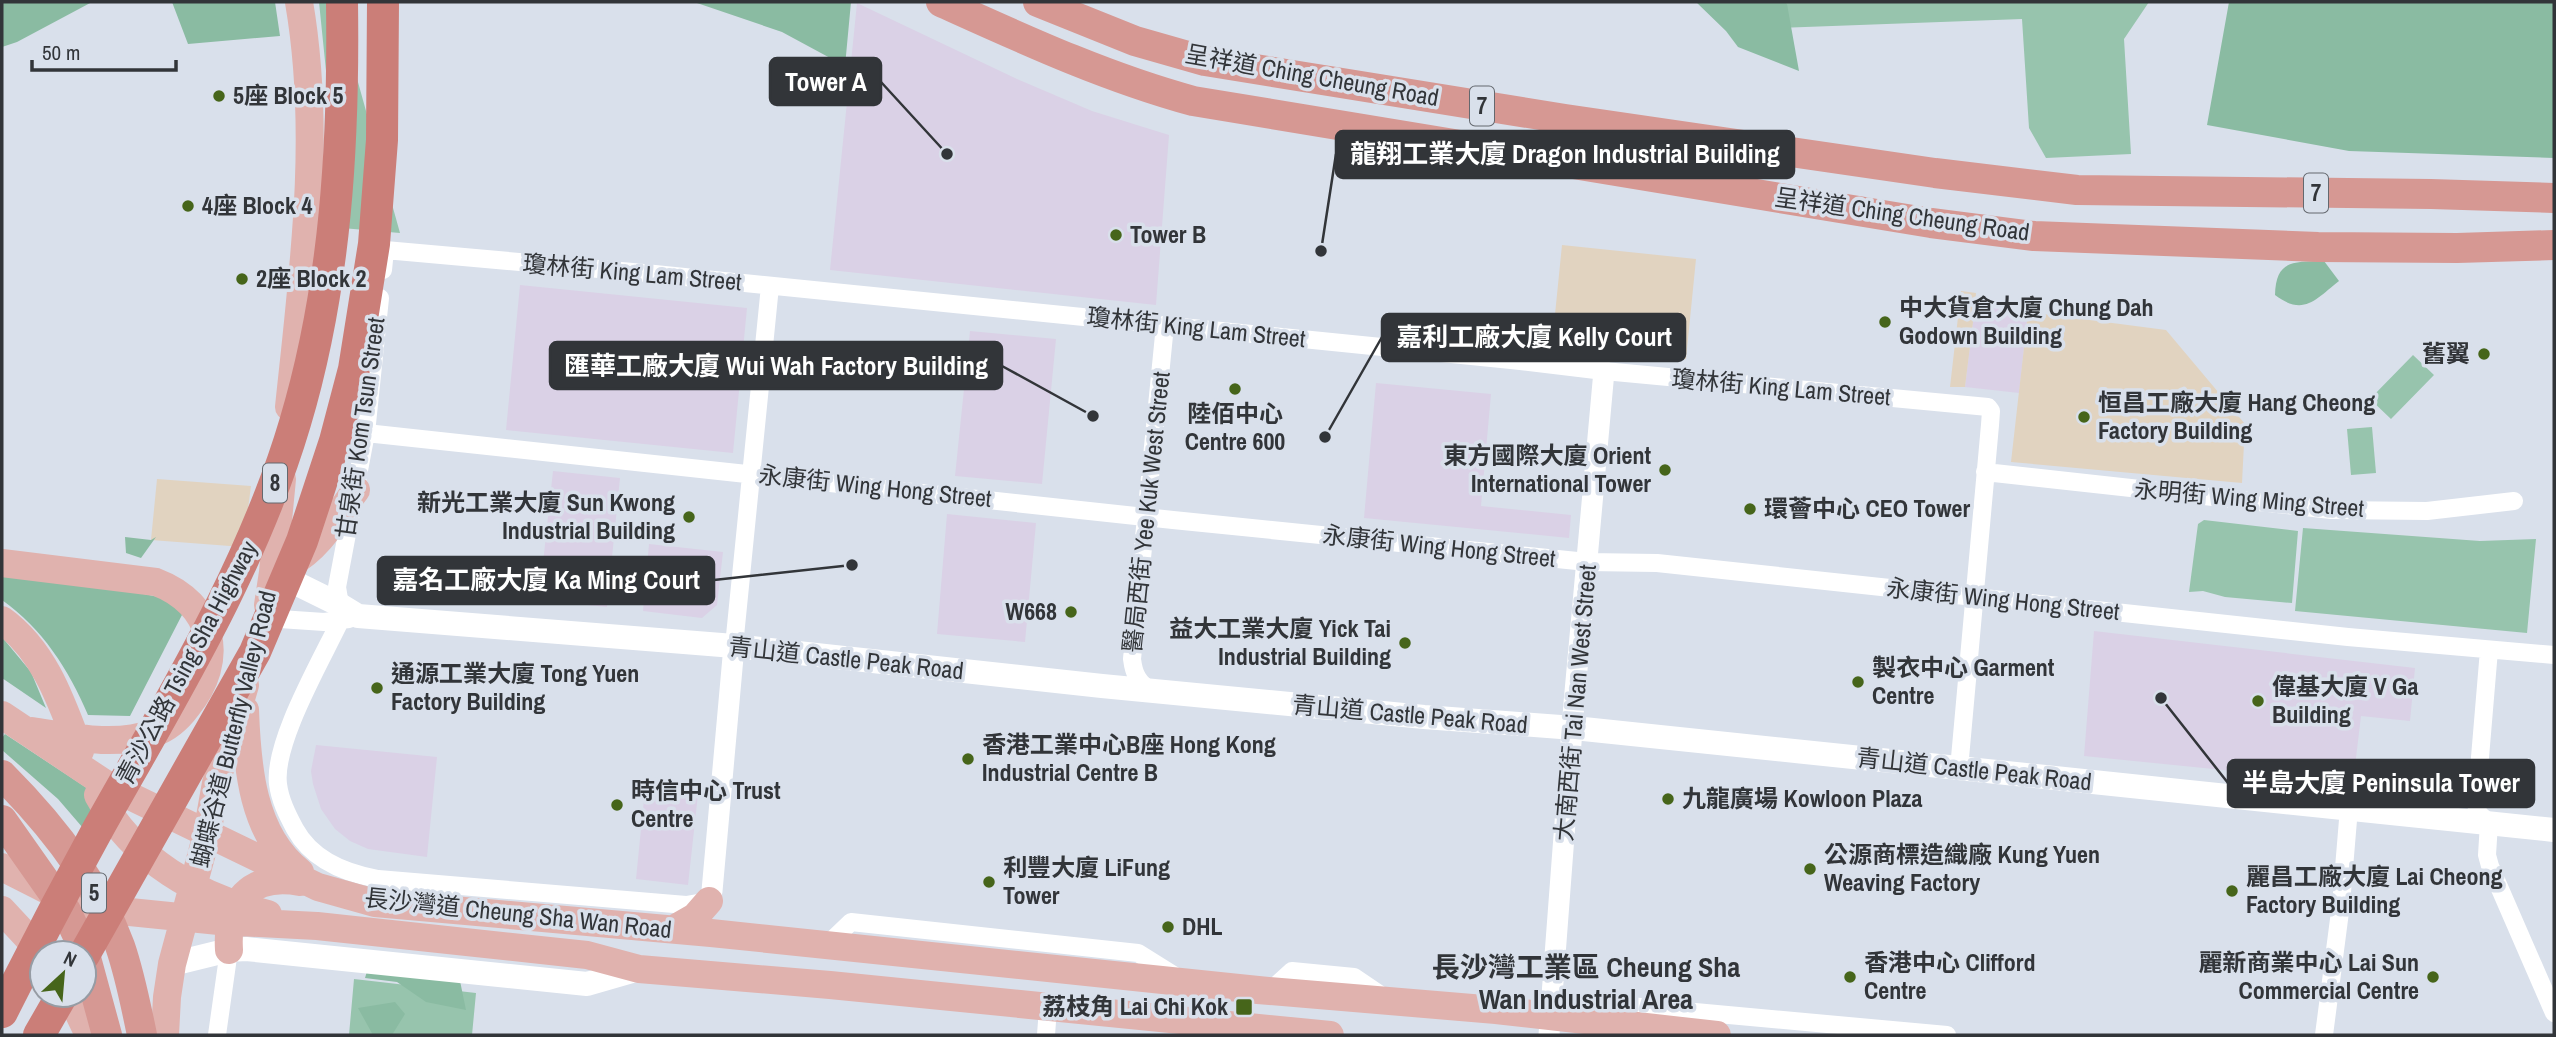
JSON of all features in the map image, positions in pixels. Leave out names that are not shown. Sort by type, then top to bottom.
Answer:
[{"type":"highway","name":"青沙公路 Tsing Sha Highway","points":[[2,1012],[50,917],[218,615],[271,494],[295,422],[312,357],[334,236],[341,120],[342,2]]},
{"type":"highway","name":"青沙公路 Tsing Sha Highway","points":[[93,939],[255,652],[302,541],[335,441],[354,369],[374,244],[382,140],[383,2]]},
{"type":"highway","name":"呈祥道 Ching Cheung Road","points":[[941,2],[1125,81],[1193,101],[1931,223],[2034,236],[2318,247],[2554,245]]},
{"type":"highway","name":"呈祥道 Ching Cheung Road","points":[[1038,2],[1135,41],[1205,61],[1565,119],[1935,173],[2077,190],[2554,198]]},
{"type":"highway","name":"5","points":[[2,775],[31,804],[62,844],[105,913],[120,945],[142,1035]]},
{"type":"highway","name":"5","points":[[2,820],[66,911],[83,947],[107,1035]]},
{"type":"highway","points":[[2,994],[50,917]]},
{"type":"highway","points":[[39,1035],[54,1009]]},
{"type":"main road","name":"蝴蝶谷道 Butterfly Valley Road","points":[[165,1035],[172,964],[207,834],[216,783],[265,618],[273,572],[303,254],[310,144],[307,63],[299,2]]},
{"type":"main road","points":[[273,572],[304,556],[356,489]]},
{"type":"main road","points":[[2,563],[156,582],[170,587],[190,603],[204,624],[209,639],[210,662],[199,692],[180,715],[156,733],[105,740],[12,722]]},
{"type":"main road","points":[[273,572],[346,614]]},
{"type":"main road","name":"青山道 Castle Peak Road","points":[[346,614],[734,646],[1152,691],[1424,717],[1574,728],[2554,830]]},
{"type":"main road","points":[[2,621],[37,656],[58,692],[93,786],[109,815],[127,838],[151,860],[197,888],[263,913],[317,926]]},
{"type":"main road","points":[[244,690],[251,780],[258,808],[275,845],[295,868],[318,887]]},
{"type":"main road","name":"長沙灣道 Cheung Sha Wan Road","points":[[12,722],[107,785],[318,887],[375,903],[674,929],[1389,1001],[1550,1026],[1603,1024],[1717,1035]]},
{"type":"main road","name":"長沙灣道 Cheung Sha Wan Road","points":[[2,867],[66,900],[100,909],[219,921],[317,926],[587,955],[639,969],[830,985],[1047,1021],[1330,1035]]},
{"type":"main road","points":[[229,950],[228,934],[232,917],[240,900],[252,888],[266,881],[280,879],[318,887]]},
{"type":"main road","points":[[674,929],[695,917],[709,901]]},
{"type":"main road","points":[[2,910],[22,941]]},
{"type":"main road","name":"長沙灣道 Cheung Sha Wan Road","points":[[172,964],[229,950],[263,950],[587,984],[639,969]]},
{"type":"main road","points":[[77,1009],[89,1035]]},
{"type":"street","name":"瓊林街 King Lam Street","points":[[385,250],[1988,407],[1991,411],[1985,472]]},
{"type":"street","name":"甘泉街 Kom Tsun Street","points":[[314,853],[298,834],[281,802],[277,783],[278,762],[284,740],[346,614],[337,587],[366,433],[385,250]]},
{"type":"street","points":[[709,901],[770,286]]},
{"type":"street","name":"醫局西街 Yee Kuk West Street","points":[[1152,691],[1139,682],[1133,673],[1132,659],[1165,325]]},
{"type":"street","name":"大南西街 Tai Nan West Street","points":[[1550,1026],[1574,703],[1605,371]]},
{"type":"street","name":"永康街 Wing Hong Street","points":[[366,433],[1587,562],[1657,563],[2348,637],[2554,655]]},
{"type":"street","points":[[1959,769],[1985,472]]},
{"type":"street","name":"永明街 Wing Ming Street","points":[[1985,472],[2331,510],[2427,511],[2514,501]]},
{"type":"street","name":"青山道 Castle Peak Road","points":[[265,618],[346,614]]},
{"type":"street","points":[[2490,650],[2475,798],[2479,814],[2489,823],[2487,855],[2490,866],[2554,1013]]},
{"type":"street","points":[[2324,1035],[2341,904],[2349,808]]},
{"type":"street","name":"長沙灣道 Cheung Sha Wan Road","points":[[314,853],[336,868],[357,876],[378,879],[686,905],[709,901]]},
{"type":"street","points":[[217,1035],[229,950]]},
{"type":"street","points":[[1603,1024],[1630,1006],[1947,1035]]},
{"type":"shaded area","points":[[857,3],[1017,79],[1092,111],[1169,135],[1156,305],[830,270]]},
{"type":"shaded area","points":[[1562,245],[1696,259],[1686,359],[1552,344]]},
{"type":"shaded area","points":[[520,285],[747,308],[733,453],[506,430]]},
{"type":"shaded area","points":[[1961,291],[1976,293],[1975,306],[1965,387],[1950,387]]},
{"type":"shaded area","points":[[1975,306],[2028,312],[2019,393],[1965,387]]},
{"type":"shaded area","points":[[2028,312],[2166,330],[2245,424],[2242,483],[2011,462]]},
{"type":"shaded area","points":[[970,331],[1056,339],[1042,484],[955,476]]},
{"type":"shaded area","points":[[1376,383],[1491,394],[1481,506],[1571,515],[1569,538],[1364,518]]},
{"type":"shaded area","points":[[553,471],[620,478],[607,607],[539,600]]},
{"type":"shaded area","points":[[157,479],[251,486],[243,547],[151,540]]},
{"type":"shaded area","points":[[947,514],[1036,523],[1025,642],[937,634]]},
{"type":"shaded area","points":[[649,544],[723,552],[717,605],[702,618],[643,611]]},
{"type":"shaded area","points":[[2094,631],[2415,668],[2410,721],[2361,716],[2353,783],[2084,756]]},
{"type":"shaded area","points":[[316,745],[437,757],[427,857],[368,849],[350,841],[335,829],[321,809],[313,784],[311,771]]},
{"type":"shaded area","points":[[646,779],[699,785],[688,885],[636,879]]},
{"type":"green space","points":[[2,2],[92,2],[17,42],[2,47]]},
{"type":"green space","points":[[172,2],[275,2],[280,36],[188,44]]},
{"type":"green space","points":[[319,2],[357,2],[356,75],[400,233],[342,228]]},
{"type":"green space","points":[[694,2],[851,2],[845,66],[782,32]]},
{"type":"green space","points":[[1696,2],[1787,4],[1799,71],[1738,47],[1726,31]]},
{"type":"green space","points":[[1733,2],[2149,2],[2124,39],[2131,154],[2046,158],[2029,128],[2022,19],[1753,29]]},
{"type":"green space","points":[[2229,2],[2554,2],[2554,158],[2349,151],[2207,125]]},
{"type":"green space","points":[[2324,261],[2339,281],[2316,299],[2302,305],[2294,305],[2275,295],[2276,283],[2283,269],[2296,263]]},
{"type":"green space","points":[[2413,355],[2434,375],[2391,419],[2370,399]]},
{"type":"green space","points":[[2372,427],[2376,473],[2351,475],[2347,429]]},
{"type":"green space","points":[[2204,520],[2298,531],[2292,603],[2225,597],[2203,591],[2189,592],[2198,524]]},
{"type":"green space","points":[[2303,528],[2480,541],[2536,539],[2527,633],[2295,611]]},
{"type":"green space","points":[[125,537],[151,540],[156,537],[141,558],[126,553]]},
{"type":"green space","points":[[2,572],[99,585],[164,598],[183,613],[130,716],[88,715],[53,651],[30,623],[2,600]]},
{"type":"green space","points":[[2,637],[31,672],[46,708],[2,678]]},
{"type":"green space","points":[[5,734],[108,802],[89,835],[58,799],[2,750],[2,738]]},
{"type":"green space","points":[[373,951],[459,976],[466,1010],[426,1002],[397,982],[365,978]]},
{"type":"green space","points":[[354,979],[476,993],[472,1035],[349,1035]]},
{"type":"green space","points":[[395,1002],[405,1014],[392,1035],[373,1035],[358,1008]]},
{"type":"place","name":"5座 Block 5","points":[[219,96]]},
{"type":"place","name":"Tower A","points":[[947,154]]},
{"type":"place","name":"4座 Block 4","points":[[188,206]]},
{"type":"place","name":"Tower B","points":[[1116,235]]},
{"type":"place","name":"龍翔工業大廈 Dragon Industrial Building","points":[[1321,251]]},
{"type":"place","name":"2座 Block 2","points":[[242,279]]},
{"type":"place","name":"中大貨倉大廈 Chung Dah Godown Building","points":[[1885,322]]},
{"type":"place","name":"舊翼","points":[[2484,354]]},
{"type":"place","name":"陸佰中心 Centre 600","points":[[1235,389]]},
{"type":"place","name":"匯華工廠大廈 Wui Wah Factory Building","points":[[1093,416]]},
{"type":"place","name":"恒昌工廠大廈 Hang Cheong Factory Building","points":[[2084,417]]},
{"type":"place","name":"嘉利工廠大廈 Kelly Court","points":[[1325,437]]},
{"type":"place","name":"東方國際大廈 Orient International Tower","points":[[1665,470]]},
{"type":"place","name":"環薈中心 CEO Tower","points":[[1750,509]]},
{"type":"place","name":"新光工業大廈 Sun Kwong Industrial Building","points":[[689,517]]},
{"type":"place","name":"嘉名工廠大廈 Ka Ming Court","points":[[852,565]]},
{"type":"place","name":"W668","points":[[1071,612]]},
{"type":"place","name":"益大工業大廈 Yick Tai Industrial Building","points":[[1405,643]]},
{"type":"place","name":"製衣中心 Garment Centre","points":[[1858,682]]},
{"type":"place","name":"通源工業大廈 Tong Yuen Factory Building","points":[[377,688]]},
{"type":"place","name":"半島大廈 Peninsula Tower","points":[[2161,698]]},
{"type":"place","name":"偉基大廈 V Ga Building","points":[[2258,701]]},
{"type":"place","name":"香港工業中心B座 Hong Kong Industrial Centre B","points":[[968,759]]},
{"type":"place","name":"九龍廣場 Kowloon Plaza","points":[[1668,799]]},
{"type":"place","name":"時信中心 Trust Centre","points":[[617,805]]},
{"type":"place","name":"公源商標造織廠 Kung Yuen Weaving Factory","points":[[1810,869]]},
{"type":"place","name":"利豐大廈 LiFung Tower","points":[[989,882]]},
{"type":"place","name":"麗昌工廠大廈 Lai Cheong Factory Building","points":[[2232,891]]},
{"type":"place","name":"DHL","points":[[1168,927]]},
{"type":"place","name":"香港中心 Clifford Centre","points":[[1850,977]]},
{"type":"place","name":"麗新商業中心 Lai Sun Commercial Centre","points":[[2433,977]]},
{"type":"place","name":"荔枝角 Lai Chi Kok","points":[[1244,1007]]},
{"type":"district","name":"長沙灣工業區 Cheung Sha Wan Industrial Area","points":[[1586,983]]}]
